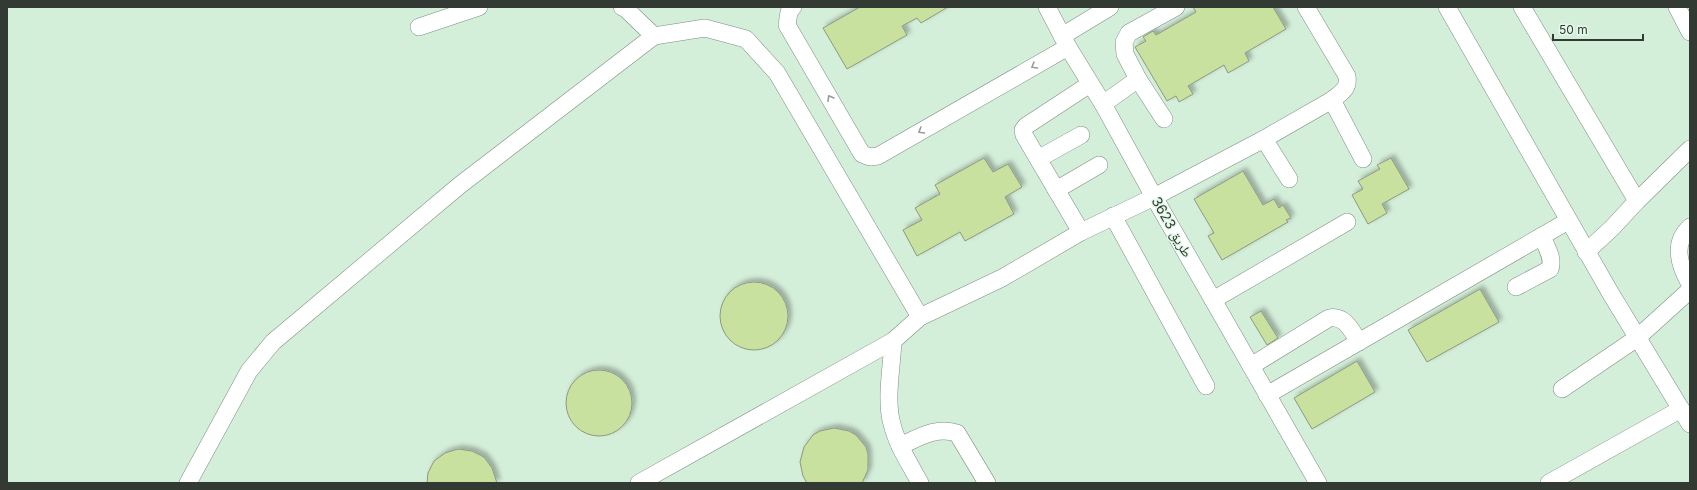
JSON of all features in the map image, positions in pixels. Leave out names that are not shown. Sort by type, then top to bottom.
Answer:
[{"type":"street","points":[[419,27],[479,7]]},
{"type":"street","points":[[622,7],[626,9],[654,36]]},
{"type":"street","points":[[793,7],[789,12],[787,25],[862,154],[870,157],[878,156],[1065,42],[1110,7]]},
{"type":"street","name":"طريق 3623","points":[[1047,7],[1065,42],[1090,84],[1104,104],[1154,197],[1251,366],[1312,478]]},
{"type":"street","points":[[1164,119],[1124,54],[1124,42],[1129,33],[1176,7]]},
{"type":"street","points":[[639,483],[893,340],[920,317],[1002,278],[1082,232],[1154,197],[1264,139],[1332,100],[1346,89],[1348,84],[1347,76],[1306,7]]},
{"type":"street","points":[[1447,7],[1586,252],[1690,424]]},
{"type":"street","points":[[1522,7],[1636,201]]},
{"type":"street","points":[[1677,7],[1690,32]]},
{"type":"street","points":[[188,483],[249,372],[273,342],[460,185],[654,36],[705,28],[746,39],[777,73],[920,317]]},
{"type":"street","points":[[1104,104],[1138,79]]},
{"type":"street","points":[[1082,232],[1024,135],[1023,130],[1026,126],[1090,84]]},
{"type":"street","points":[[1332,100],[1363,159]]},
{"type":"street","points":[[1038,159],[1081,135]]},
{"type":"street","points":[[1264,139],[1289,179]]},
{"type":"street","points":[[1586,252],[1612,228],[1636,201],[1690,149]]},
{"type":"street","points":[[1056,190],[1099,165]]},
{"type":"street","points":[[1113,216],[1206,386]]},
{"type":"street","points":[[1267,395],[1568,221]]},
{"type":"street","points":[[1213,300],[1347,222]]},
{"type":"street","points":[[1690,227],[1683,234],[1679,246],[1679,259],[1690,284]]},
{"type":"street","points":[[1516,287],[1550,269],[1552,263],[1551,258],[1542,236]]},
{"type":"street","points":[[1562,390],[1637,338],[1690,290]]},
{"type":"street","points":[[1251,366],[1329,318],[1336,317],[1343,319],[1359,342]]},
{"type":"street","points":[[893,340],[890,398],[892,423],[900,446],[920,483]]},
{"type":"street","points":[[1549,483],[1681,409]]},
{"type":"street","points":[[900,446],[934,432],[946,430],[956,433],[987,483]]},
{"type":"shaded area","points":[[7,7],[1690,7],[1690,483],[7,483]]},
{"type":"building","points":[[860,7],[948,7],[921,23],[917,18],[902,26],[907,35],[847,69],[823,28]]},
{"type":"building","points":[[1193,7],[1273,7],[1286,29],[1245,53],[1249,61],[1228,73],[1224,65],[1188,86],[1193,94],[1179,102],[1176,96],[1167,101],[1135,47],[1146,41],[1143,37],[1153,31],[1156,35],[1196,12]]},
{"type":"building","points":[[984,158],[993,172],[1008,164],[1022,187],[1005,197],[1014,214],[965,241],[960,232],[917,256],[903,230],[922,220],[915,208],[940,194],[935,185]]},
{"type":"building","points":[[1391,158],[1409,189],[1382,204],[1387,213],[1368,224],[1352,195],[1363,189],[1358,181],[1380,169],[1377,165]]},
{"type":"building","points":[[1243,171],[1263,205],[1274,199],[1279,208],[1283,205],[1291,218],[1286,220],[1288,222],[1222,260],[1208,236],[1214,233],[1194,199]]},
{"type":"building","points":[[747,282],[761,282],[773,288],[782,297],[788,309],[786,329],[778,340],[767,348],[761,350],[747,350],[741,348],[730,340],[722,329],[720,323],[720,309],[722,303],[730,292],[741,284]]},
{"type":"building","points":[[1480,289],[1499,322],[1427,362],[1408,330]]},
{"type":"building","points":[[1261,311],[1278,338],[1267,345],[1250,317]]},
{"type":"building","points":[[1357,361],[1375,392],[1312,429],[1294,398]]},
{"type":"building","points":[[599,370],[612,372],[627,385],[630,390],[632,403],[630,416],[617,431],[612,434],[599,436],[586,434],[571,421],[568,416],[566,403],[568,390],[581,375],[586,372]]},
{"type":"building","points":[[834,428],[849,431],[856,435],[866,447],[868,454],[868,470],[862,483],[807,483],[803,476],[800,462],[804,447],[813,435],[820,431]]},
{"type":"building","points":[[458,449],[472,451],[484,457],[492,468],[497,483],[427,483],[428,473],[434,461],[445,453]]}]
